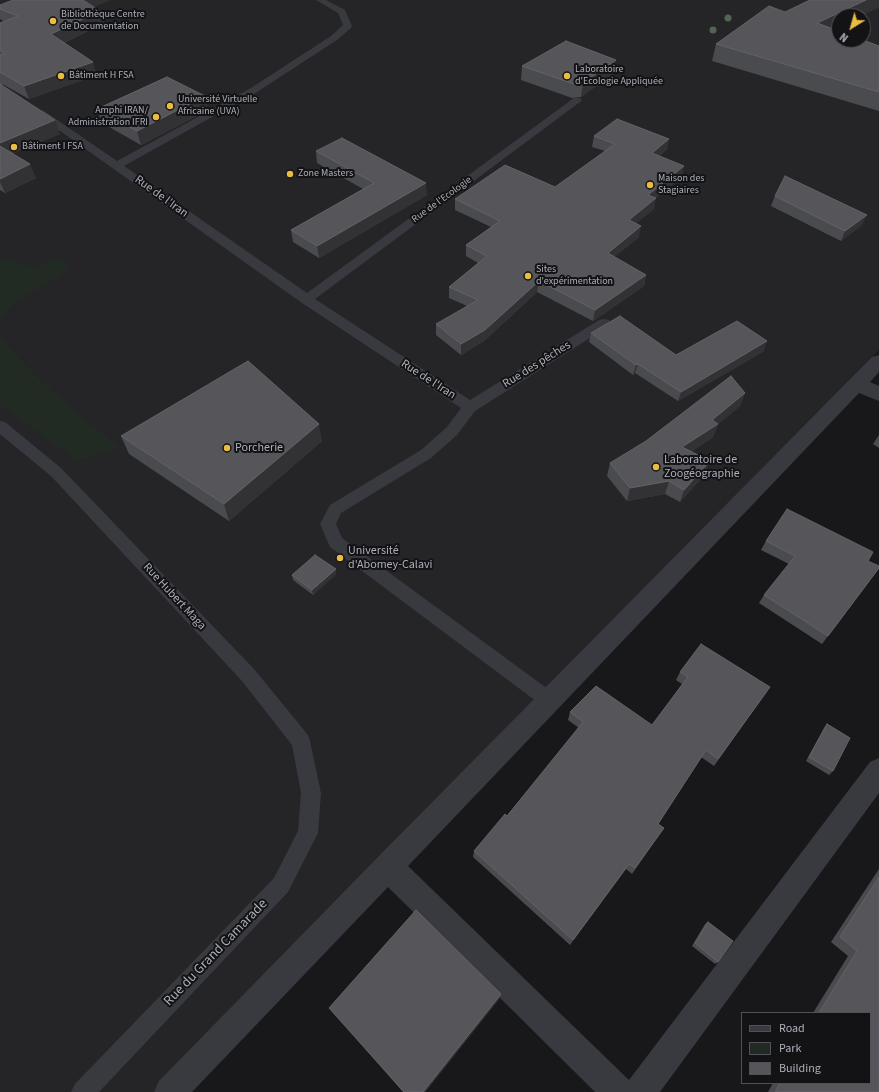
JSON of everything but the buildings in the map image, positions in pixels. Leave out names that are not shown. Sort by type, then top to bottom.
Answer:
[{"type":"street","points":[[170,1092],[388,867],[868,389],[879,361]]},
{"type":"street","points":[[640,1092],[879,772]]},
{"type":"street","points":[[388,867],[618,1092]]},
{"type":"lane","points":[[117,166],[254,90],[334,38],[348,26],[342,12],[320,0]]},
{"type":"lane","name":"Rue de l'Ecologie","points":[[306,300],[577,100]]},
{"type":"lane","name":"Rue de l'Iran","points":[[28,105],[306,300],[470,408]]},
{"type":"lane","name":"Rue des pêches","points":[[470,408],[604,323]]},
{"type":"lane","points":[[470,408],[452,431],[426,454],[335,509],[328,524],[336,542],[546,698]]},
{"type":"lane","name":"Rue Hubert Maga","points":[[0,426],[56,472],[248,674],[300,742],[311,793]]},
{"type":"lane","name":"Rue du Grand Camarade","points":[[83,1092],[281,885],[308,833],[311,793]]},
{"type":"shaded area","name":"Université d'Abomey-Calavi","points":[[0,0],[879,0],[879,350],[816,418],[159,1092],[0,1092]]},
{"type":"green space","points":[[60,257],[70,269],[16,302],[0,320],[0,258],[34,267]]},
{"type":"green space","points":[[0,337],[42,382],[120,448],[77,461],[0,405]]},
{"type":"place","name":"Bibliothèque Centre de Documentation","points":[[53,21]]},
{"type":"place","name":"Bâtiment H FSA","points":[[61,76]]},
{"type":"place","name":"Laboratoire d'Ecologie Appliquée","points":[[567,76]]},
{"type":"place","name":"Université Virtuelle Africaine (UVA)","points":[[170,106]]},
{"type":"place","name":"Amphi IRAN/ Administration IFRI","points":[[156,117]]},
{"type":"place","name":"Bâtiment I FSA","points":[[14,147]]},
{"type":"place","name":"Zone Masters","points":[[290,174]]},
{"type":"place","name":"Maison des Stagiaires","points":[[650,185]]},
{"type":"place","name":"Sites d'expérimentation","points":[[528,276]]},
{"type":"place","name":"Porcherie","points":[[227,448]]},
{"type":"place","name":"Laboratoire de Zoogéographie","points":[[656,467]]},
{"type":"place","name":"Université d'Abomey-Calavi","points":[[340,558]]}]
